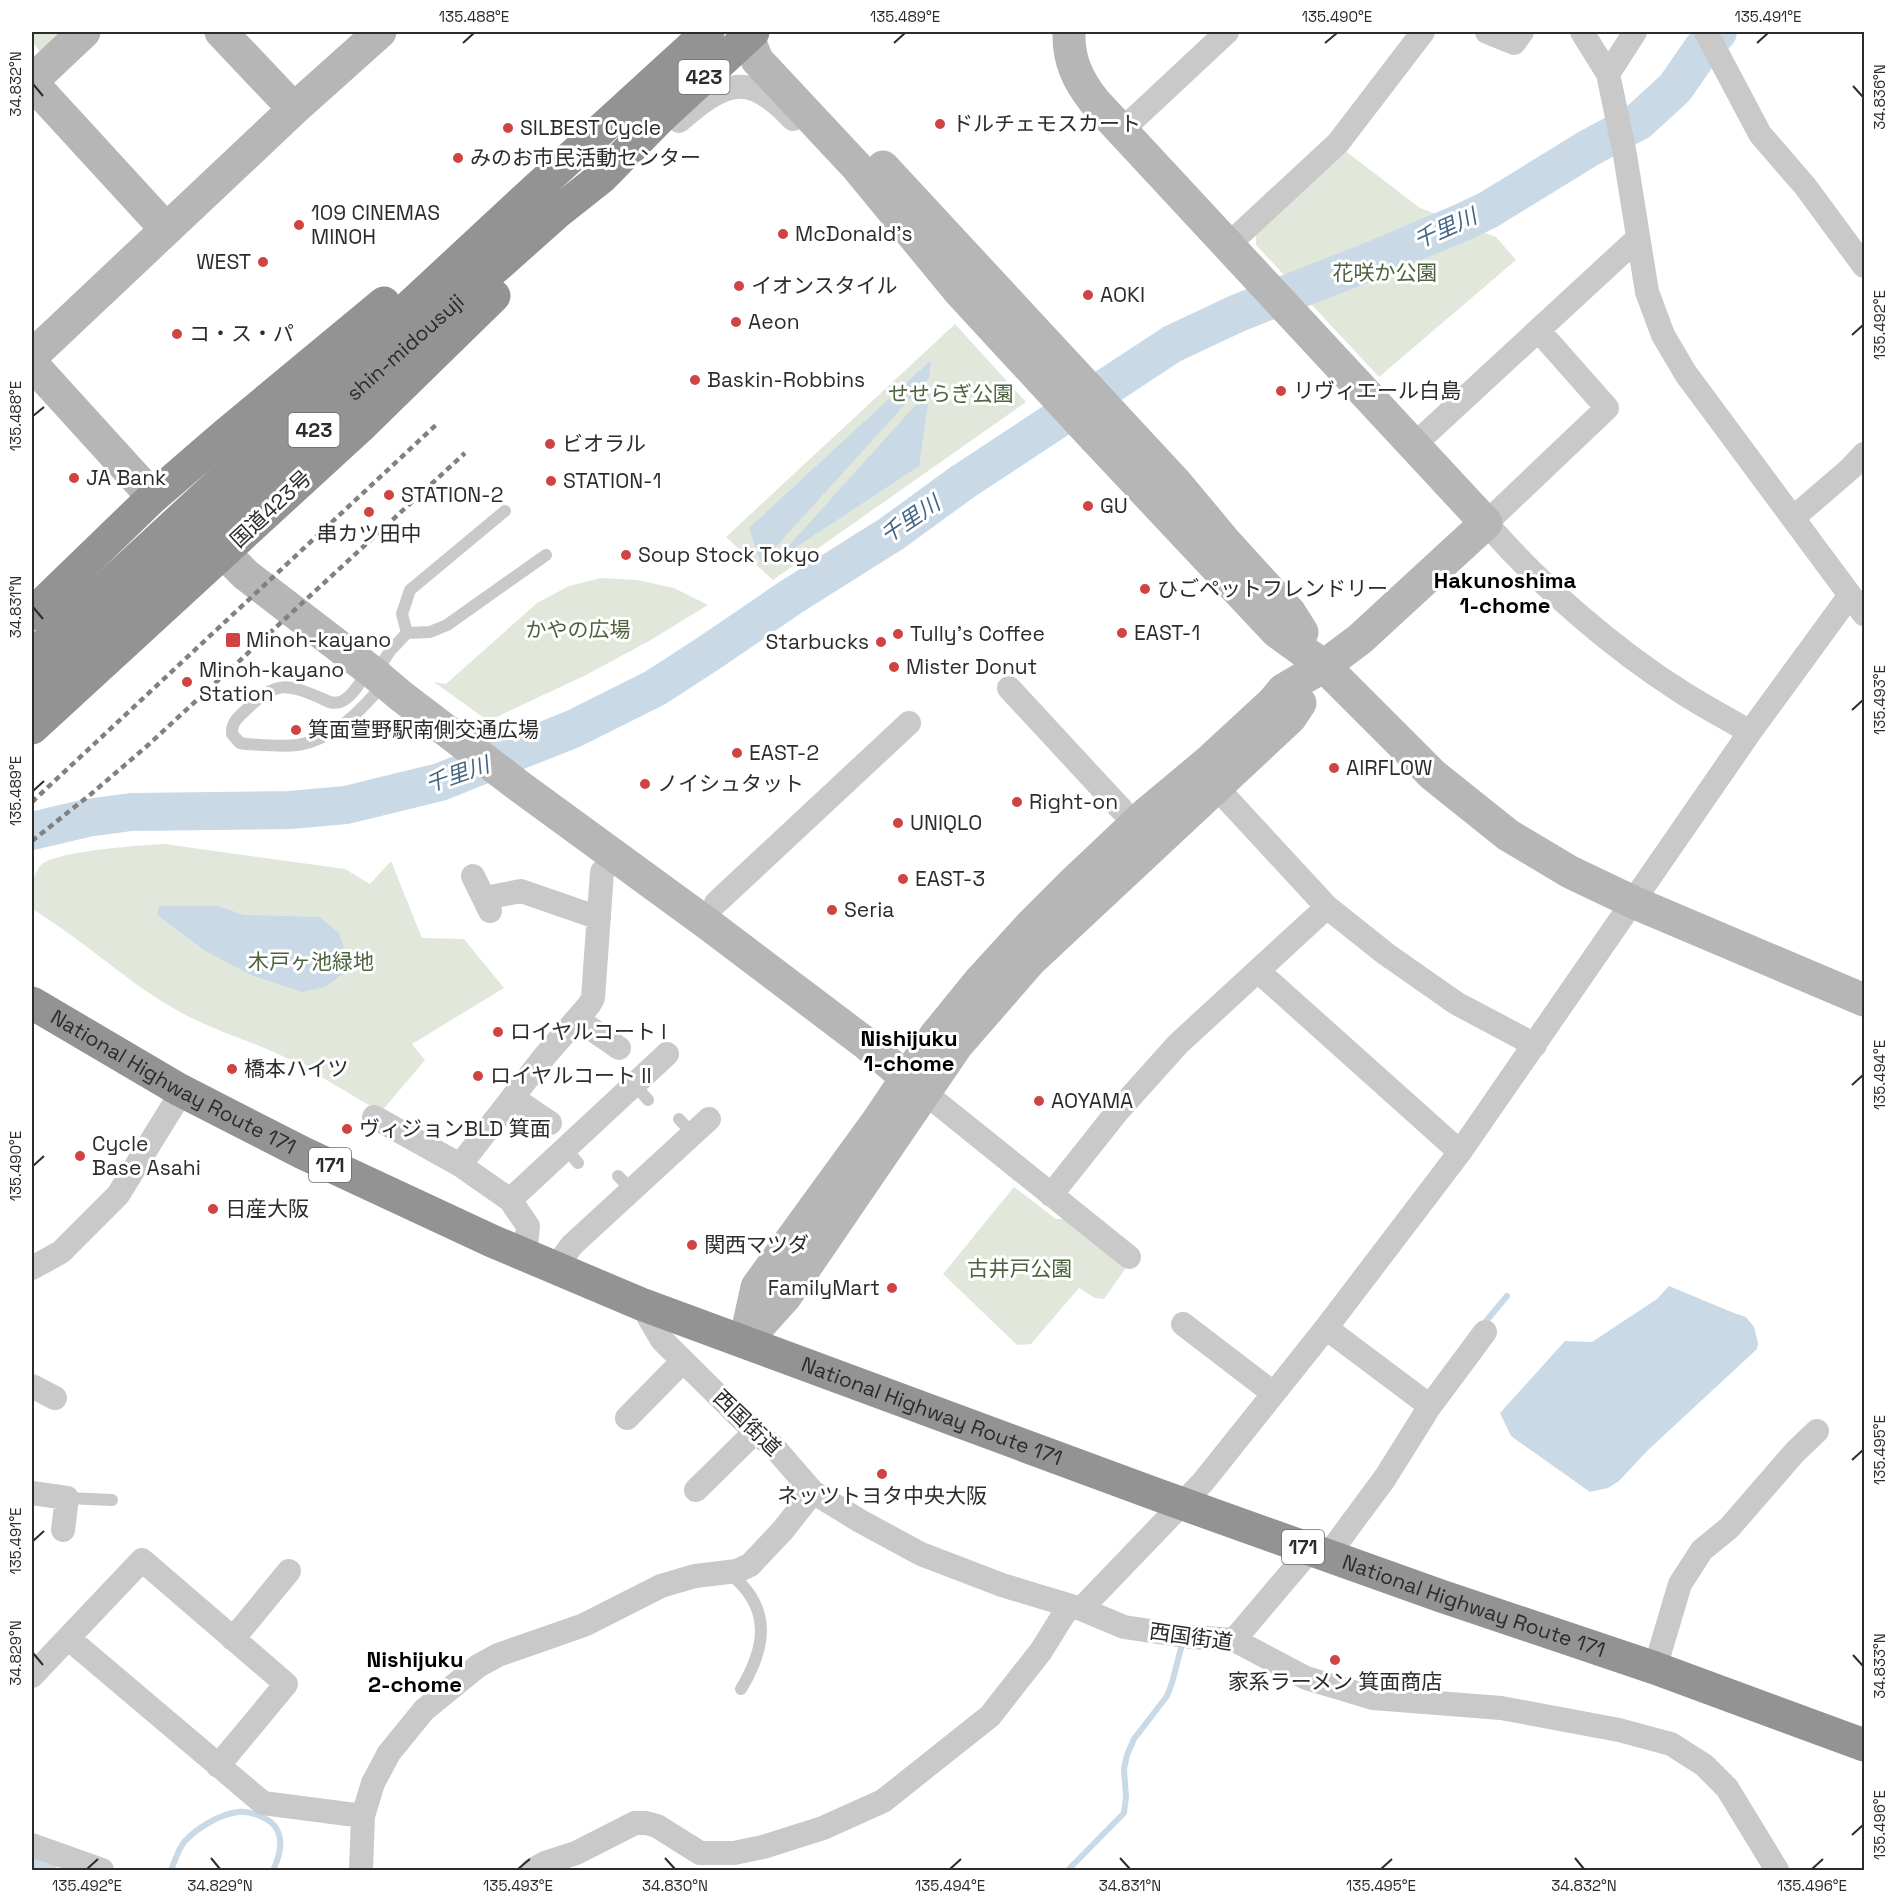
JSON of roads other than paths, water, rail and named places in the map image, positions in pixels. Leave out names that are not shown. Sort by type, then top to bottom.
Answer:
[{"type":"highway","name":"shin-midousuji","points":[[32,656],[708,32]]},
{"type":"highway","name":"shin-midousuji","points":[[32,689],[371,378],[559,211],[602,177],[747,33]]},
{"type":"highway","name":"国道423号","points":[[32,728],[363,424],[514,276],[602,177]]},
{"type":"highway","name":"423","points":[[32,614],[153,497],[234,426],[401,289],[475,233],[525,199]]},
{"type":"highway","name":"National Highway Route 171","points":[[32,1003],[178,1089],[314,1158],[525,1255],[641,1304],[1183,1504],[1441,1596],[1654,1668],[1864,1745]]},
{"type":"street","points":[[84,32],[32,82],[166,229]]},
{"type":"street","points":[[221,32],[294,109]]},
{"type":"street","points":[[32,356],[294,109],[380,32]]},
{"type":"street","points":[[1069,32],[1070,55],[1079,80],[1095,102],[1292,316],[1534,573],[1610,640],[1682,692],[1750,732]]},
{"type":"street","points":[[1121,131],[1227,32]]},
{"type":"street","points":[[1227,246],[1338,143],[1424,32]]},
{"type":"street","points":[[1487,32],[1514,43],[1522,32]]},
{"type":"street","points":[[1582,32],[1608,74],[1625,154],[1647,292],[1663,336],[1686,374],[1864,614]]},
{"type":"street","points":[[1608,74],[1635,32]]},
{"type":"street","points":[[1706,32],[1760,134],[1805,186],[1864,266]]},
{"type":"street","points":[[747,33],[757,60],[857,167],[959,291],[1063,383]]},
{"type":"street","points":[[747,33],[786,64],[1103,427],[1277,632],[1324,666],[1432,775],[1508,836],[1559,866],[1633,902],[1864,1000]]},
{"type":"street","points":[[602,177],[613,174],[637,158],[706,98],[728,87],[746,87],[764,94],[780,106],[846,176],[899,220]]},
{"type":"street","points":[[1414,446],[1637,239]]},
{"type":"street","points":[[745,1342],[784,1297],[916,1086],[935,1036],[1032,924],[1146,814],[1207,763],[1283,690],[1324,666],[1360,639],[1607,408],[1539,331]]},
{"type":"street","points":[[32,364],[153,497]]},
{"type":"street","points":[[1793,518],[1864,454]]},
{"type":"street","points":[[224,552],[246,575],[519,786],[855,1035],[1129,1257]]},
{"type":"street","points":[[532,1870],[545,1863],[576,1853],[635,1823],[657,1826],[700,1853],[734,1852],[762,1847],[823,1828],[883,1801],[990,1716],[1075,1608],[1183,1504],[1326,1328],[1460,1152],[1750,732],[1850,595]]},
{"type":"street","points":[[916,1086],[957,1045],[1018,974],[1290,718],[1324,666]]},
{"type":"street","points":[[1009,688],[1122,810]]},
{"type":"street","points":[[716,903],[909,723]]},
{"type":"street","points":[[1216,787],[1327,907],[1386,954],[1456,1003],[1535,1045]]},
{"type":"street","points":[[460,1165],[593,998],[602,872],[616,856]]},
{"type":"street","points":[[473,876],[487,905],[521,891],[599,918]]},
{"type":"street","points":[[1051,1195],[1117,1112],[1178,1044],[1327,907]]},
{"type":"street","points":[[1258,971],[1460,1152]]},
{"type":"street","points":[[578,1019],[619,1048]]},
{"type":"street","points":[[510,1200],[572,1155],[641,1092],[667,1054]]},
{"type":"street","points":[[32,1268],[61,1252],[118,1195],[176,1101],[178,1089]]},
{"type":"street","points":[[513,1098],[550,1123]]},
{"type":"street","points":[[374,1117],[460,1165],[510,1200],[528,1226],[525,1255]]},
{"type":"street","points":[[555,1268],[625,1183],[694,1124]]},
{"type":"street","name":"西国街道","points":[[641,1304],[662,1340],[755,1432],[773,1446],[813,1492],[921,1554],[1124,1627],[1191,1637],[1234,1640],[1306,1678],[1373,1698],[1501,1708],[1619,1730],[1671,1744],[1704,1766],[1727,1788],[1777,1870]]},
{"type":"street","points":[[1183,1324],[1273,1393]]},
{"type":"street","points":[[1326,1328],[1430,1406]]},
{"type":"street","points":[[1234,1640],[1320,1552],[1385,1478],[1430,1406],[1485,1332]]},
{"type":"street","points":[[627,1418],[683,1361]]},
{"type":"street","points":[[32,1386],[54,1398]]},
{"type":"street","points":[[1654,1668],[1680,1584],[1702,1550],[1729,1528],[1795,1452],[1817,1431]]},
{"type":"street","points":[[696,1490],[755,1432]]},
{"type":"street","points":[[361,1870],[363,1816],[377,1772],[416,1718],[484,1663],[504,1652],[584,1625],[661,1586],[695,1576],[736,1571],[750,1565],[783,1530],[813,1492]]},
{"type":"street","points":[[32,1493],[67,1498],[63,1530]]},
{"type":"street","points":[[32,1676],[142,1560],[286,1684],[218,1766]]},
{"type":"street","points":[[232,1639],[289,1571]]},
{"type":"street","points":[[68,1638],[263,1803],[363,1816]]},
{"type":"street","points":[[32,1845],[102,1870]]},
{"type":"lane","points":[[407,633],[402,614],[410,590],[505,511]]},
{"type":"lane","points":[[376,675],[341,702],[328,702],[294,688],[272,689],[236,719],[233,723],[232,734],[240,743],[246,744],[295,746],[314,741],[350,720],[363,708],[376,675],[390,651],[407,633],[430,632],[447,625],[546,555]]},
{"type":"lane","points":[[67,1498],[112,1500]]},
{"type":"lane","points":[[728,1572],[751,1595],[760,1615],[757,1658],[741,1689]]},
{"type":"water","points":[[931,360],[929,378],[761,563],[749,528]]},
{"type":"water","points":[[930,389],[919,466],[775,561]]},
{"type":"water","points":[[159,906],[218,906],[244,915],[320,917],[339,933],[346,956],[341,975],[325,987],[302,992],[251,975],[207,952],[157,915]]},
{"type":"water","points":[[1669,1286],[1746,1317],[1754,1327],[1758,1343],[1757,1349],[1647,1451],[1619,1481],[1608,1488],[1590,1492],[1511,1436],[1500,1413],[1565,1341],[1592,1342],[1657,1299]]},
{"type":"waterway","name":"千里川","points":[[32,831],[87,818],[131,812],[290,810],[346,805],[440,782],[573,729],[655,688],[791,597],[891,534],[964,481],[1172,344],[1238,313],[1465,221],[1488,210],[1589,148],[1639,121],[1675,88],[1702,49],[1718,32]]},
{"type":"waterway","points":[[1482,1326],[1507,1296]]},
{"type":"waterway","points":[[1068,1870],[1124,1813],[1126,1797],[1124,1769],[1127,1755],[1134,1739],[1167,1696],[1181,1648]]},
{"type":"waterway","points":[[171,1870],[180,1848],[190,1836],[216,1819],[241,1812],[255,1814],[268,1820],[278,1832],[279,1855],[273,1870]]},
{"type":"waterway","points":[[32,1868],[38,1870]]},
{"type":"railway","points":[[32,802],[438,423]]},
{"type":"railway","points":[[32,841],[147,746],[465,453]]},
{"type":"place","name":"ドルチェモスカート","points":[[940,124]]},
{"type":"place","name":"SILBEST Cycle","points":[[508,128]]},
{"type":"place","name":"みのお市民活動センター","points":[[458,158]]},
{"type":"place","name":"109 CINEMAS MINOH","points":[[299,225]]},
{"type":"place","name":"McDonald's","points":[[783,234]]},
{"type":"place","name":"WEST","points":[[263,262]]},
{"type":"place","name":"イオンスタイル","points":[[739,286]]},
{"type":"place","name":"AOKI","points":[[1088,295]]},
{"type":"place","name":"Aeon","points":[[736,322]]},
{"type":"place","name":"コ・ス・パ","points":[[177,334]]},
{"type":"place","name":"Baskin-Robbins","points":[[695,380]]},
{"type":"place","name":"リヴィエール白島","points":[[1281,391]]},
{"type":"place","name":"ビオラル","points":[[550,444]]},
{"type":"place","name":"JA Bank","points":[[74,478]]},
{"type":"place","name":"STATION-1","points":[[551,481]]},
{"type":"place","name":"STATION-2","points":[[389,495]]},
{"type":"place","name":"GU","points":[[1088,506]]},
{"type":"place","name":"串カツ田中","points":[[369,512]]},
{"type":"place","name":"Soup Stock Tokyo","points":[[626,555]]},
{"type":"place","name":"ひごペットフレンドリー","points":[[1145,589]]},
{"type":"place","name":"EAST-1","points":[[1122,633]]},
{"type":"place","name":"Tully's Coffee","points":[[898,634]]},
{"type":"place","name":"Minoh-kayano","points":[[233,640]]},
{"type":"place","name":"Starbucks","points":[[881,642]]},
{"type":"place","name":"Mister Donut","points":[[894,667]]},
{"type":"place","name":"Minoh-kayano Station","points":[[187,682]]},
{"type":"place","name":"箕面萱野駅南側交通広場","points":[[296,730]]},
{"type":"place","name":"EAST-2","points":[[737,753]]},
{"type":"place","name":"AIRFLOW","points":[[1334,768]]},
{"type":"place","name":"ノイシュタット","points":[[645,784]]},
{"type":"place","name":"Right-on","points":[[1017,802]]},
{"type":"place","name":"UNIQLO","points":[[898,823]]},
{"type":"place","name":"EAST-3","points":[[903,879]]},
{"type":"place","name":"Seria","points":[[832,910]]},
{"type":"place","name":"ロイヤルコート I","points":[[498,1032]]},
{"type":"place","name":"橋本ハイツ","points":[[232,1069]]},
{"type":"place","name":"ロイヤルコート II","points":[[478,1076]]},
{"type":"place","name":"AOYAMA","points":[[1039,1101]]},
{"type":"place","name":"ヴィジョンBLD 箕面","points":[[347,1129]]},
{"type":"place","name":"Cycle Base Asahi","points":[[80,1156]]},
{"type":"place","name":"日産大阪","points":[[213,1209]]},
{"type":"place","name":"関西マツダ","points":[[692,1245]]},
{"type":"place","name":"FamilyMart","points":[[892,1288]]},
{"type":"place","name":"ネッツトヨタ中央大阪","points":[[882,1474]]},
{"type":"place","name":"家系ラーメン 箕面商店","points":[[1335,1660]]},
{"type":"district","name":"Hakunoshima 1-chome","points":[[1505,592]]},
{"type":"district","name":"Nishijuku 1-chome","points":[[909,1050]]},
{"type":"district","name":"Nishijuku 2-chome","points":[[415,1672]]},
{"type":"park label","name":"花咲か公園","points":[[1385,273]]},
{"type":"park label","name":"せせらぎ公園","points":[[951,394]]},
{"type":"park label","name":"かやの広場","points":[[578,630]]},
{"type":"park label","name":"木戸ヶ池緑地","points":[[311,962]]},
{"type":"park label","name":"古井戸公園","points":[[1020,1269]]}]
